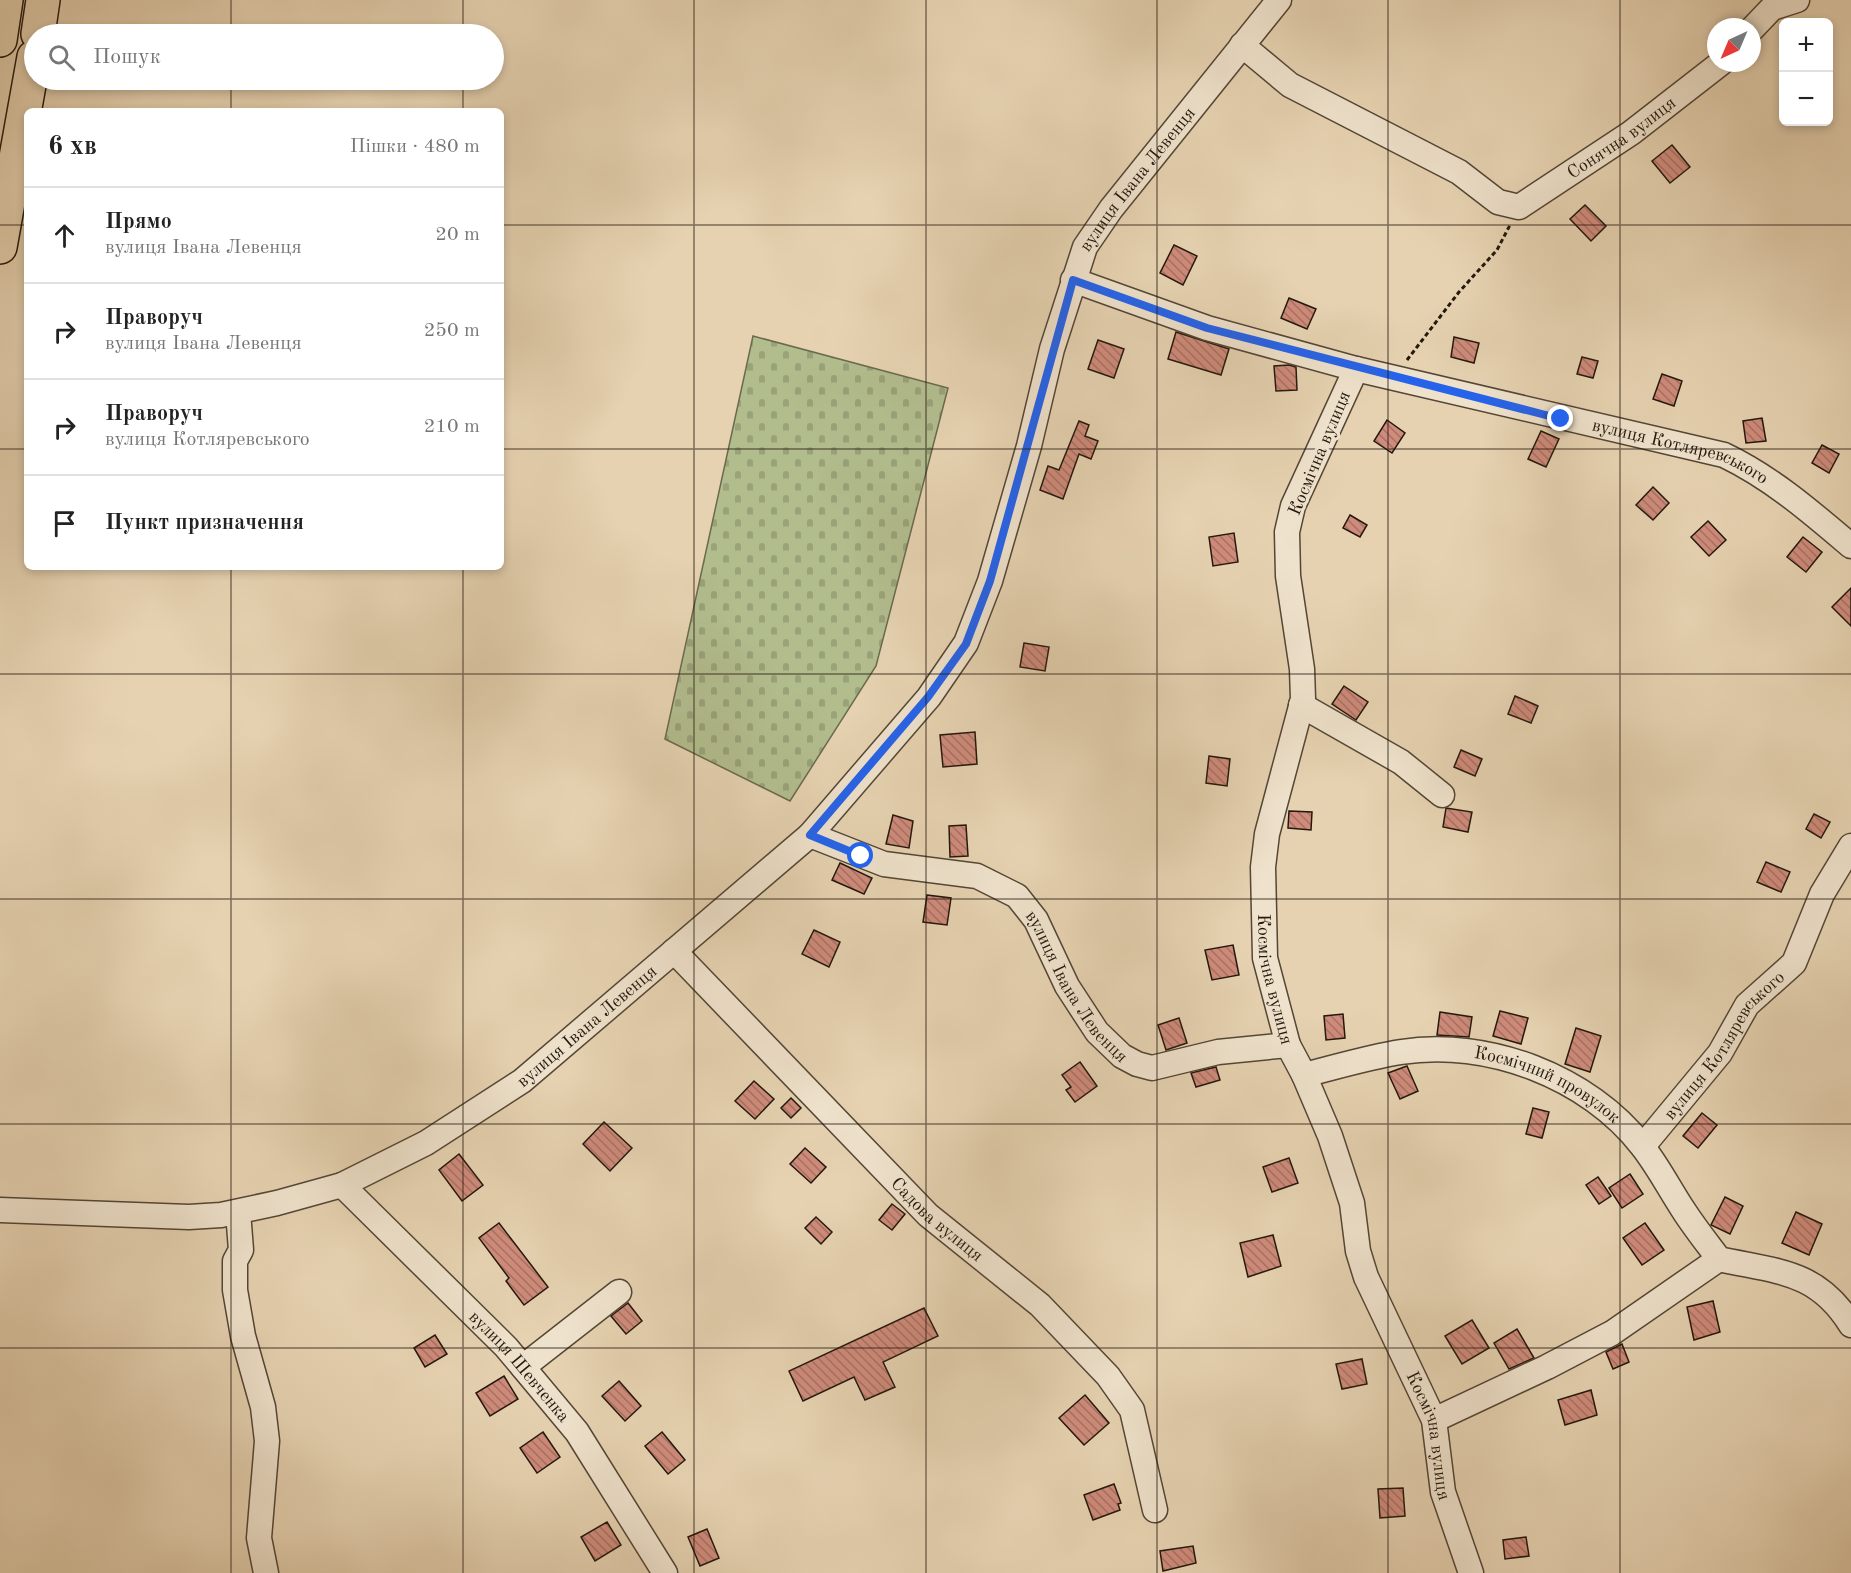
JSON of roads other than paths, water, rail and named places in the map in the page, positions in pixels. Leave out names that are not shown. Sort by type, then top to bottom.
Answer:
[{"type":"highway","points":[[0,40],[6,0]]},
{"type":"highway","points":[[39,24],[43,0]]},
{"type":"highway","points":[[25,108],[28,90]]},
{"type":"highway","points":[[0,247],[24,113]]},
{"type":"street","name":"вулиця Івана Левенця","points":[[0,1210],[189,1217],[238,1212],[342,1185],[426,1143],[522,1081],[810,835],[928,697],[966,644],[990,581],[1073,280],[1085,247],[1110,209],[1279,0]]},
{"type":"street","points":[[1761,20],[1772,8],[1797,0]]},
{"type":"street","name":"Сонячна вулиця","points":[[1242,45],[1290,85],[1459,172],[1498,202],[1519,207],[1631,134],[1710,72]]},
{"type":"street","name":"вулиця Котляревського","points":[[1073,280],[1207,328],[1356,369],[1395,376],[1561,419],[1724,456],[1754,470],[1785,491],[1851,546]]},
{"type":"street","name":"Космічна вулиця","points":[[1356,369],[1293,506],[1287,532],[1288,576],[1302,669],[1301,705],[1267,834],[1263,867],[1265,958],[1288,1045],[1304,1075],[1330,1136],[1352,1203],[1358,1251],[1366,1277],[1434,1420],[1443,1492],[1471,1573]]},
{"type":"street","points":[[1301,705],[1401,762],[1442,795]]},
{"type":"street","name":"вулиця Івана Левенця","points":[[810,835],[884,864],[977,876],[1017,896],[1036,920],[1067,986],[1097,1032],[1122,1056],[1137,1064],[1152,1068],[1218,1052],[1288,1045]]},
{"type":"street","name":"вулиця Котляревського","points":[[1643,1146],[1720,1053],[1747,1005],[1794,963],[1822,894],[1851,846]]},
{"type":"street","name":"Садова вулиця","points":[[674,951],[928,1215],[1040,1305],[1108,1376],[1132,1410],[1155,1510]]},
{"type":"street","name":"Космічний провулок","points":[[1304,1075],[1400,1052],[1428,1049],[1463,1050],[1507,1059],[1567,1083],[1621,1122],[1643,1146],[1686,1214],[1719,1259]]},
{"type":"street","name":"вулиця Шевченка","points":[[342,1185],[506,1347],[523,1367],[577,1432],[665,1573]]},
{"type":"street","points":[[238,1212],[241,1250],[235,1261],[235,1290],[243,1336],[264,1407],[267,1441],[259,1538],[266,1573]]},
{"type":"street","points":[[1434,1420],[1547,1367],[1612,1333],[1719,1259],[1813,1283],[1829,1295],[1851,1326]]},
{"type":"street","points":[[523,1367],[619,1292]]}]
